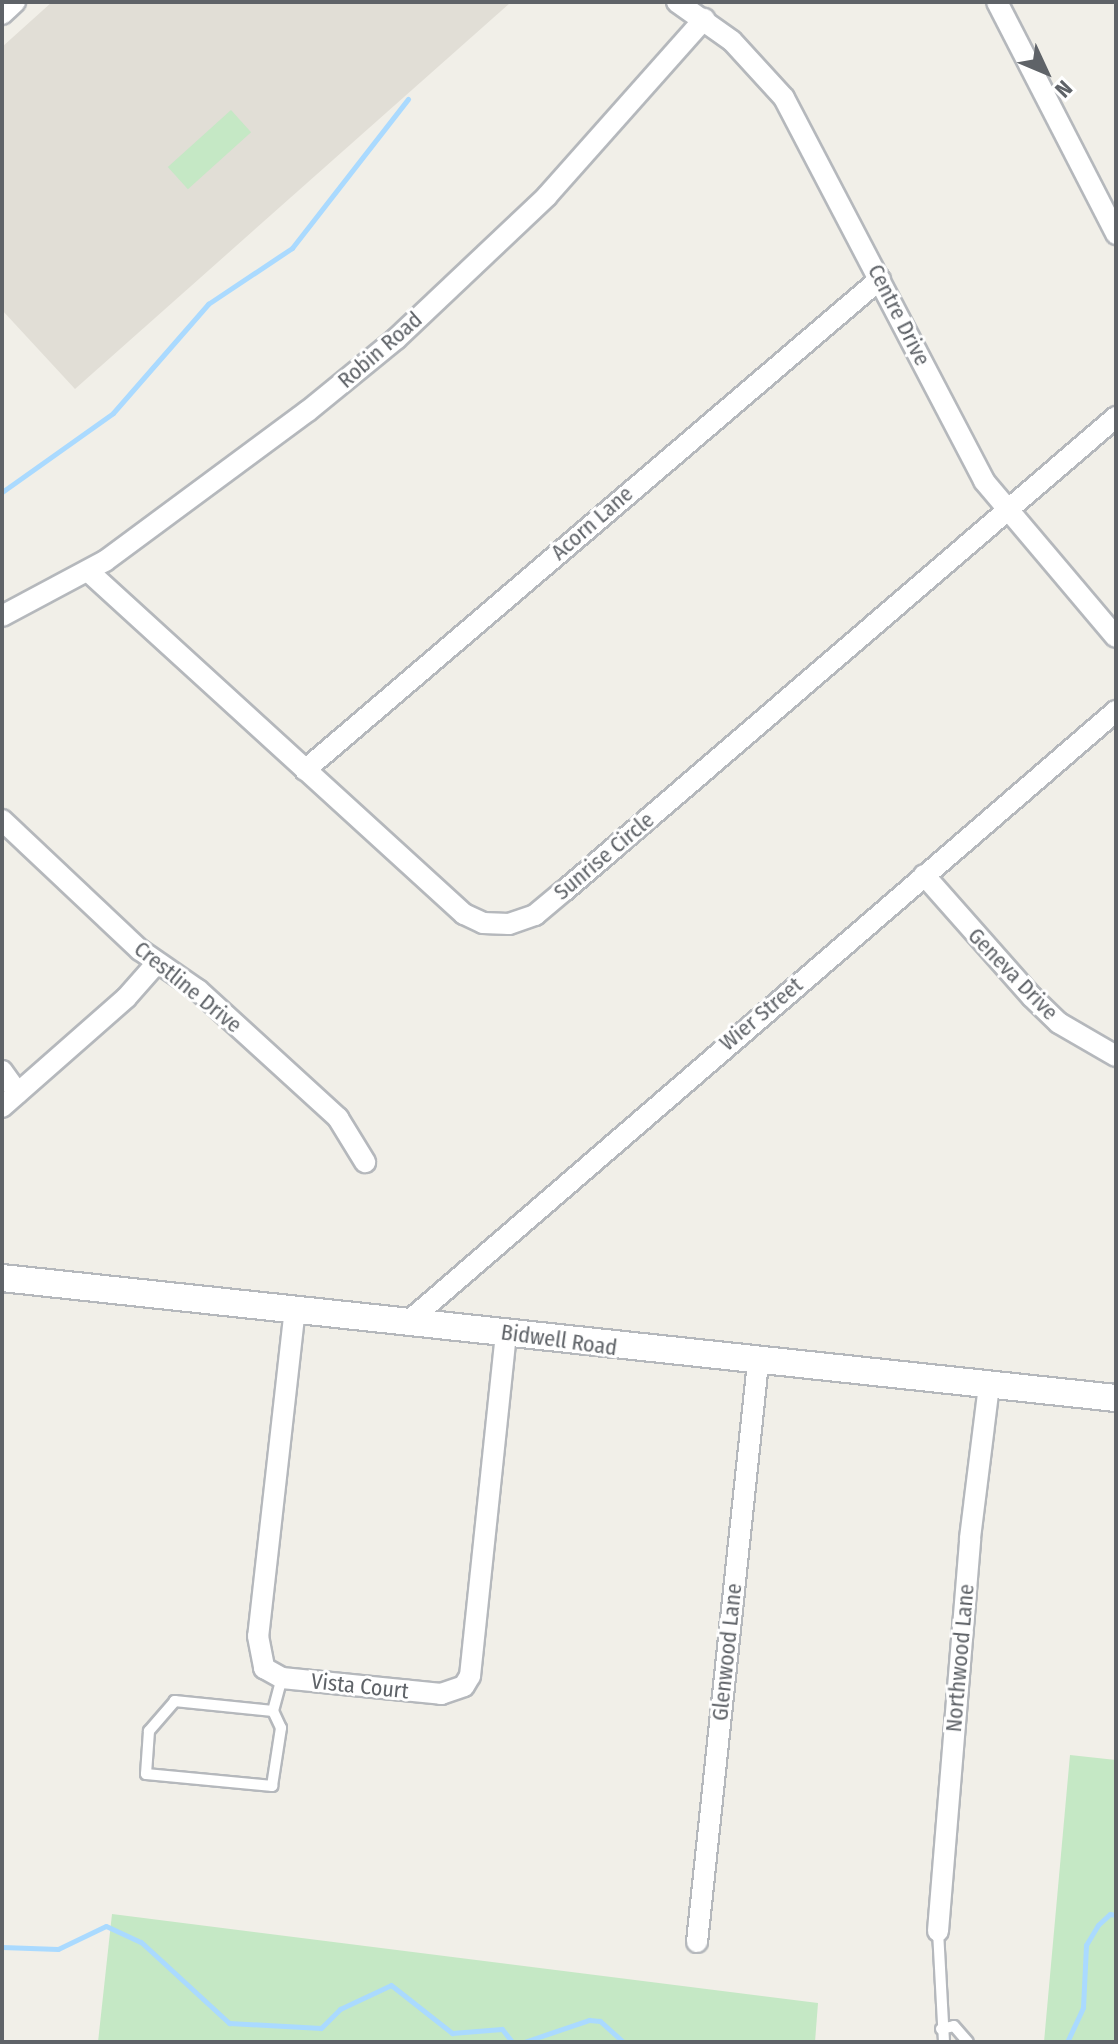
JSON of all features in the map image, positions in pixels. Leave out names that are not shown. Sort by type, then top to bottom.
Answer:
[{"type":"street","points":[[2,14],[15,2]]},
{"type":"street","name":"Centre Drive","points":[[677,2],[732,41],[784,98],[984,481],[1116,637]]},
{"type":"street","points":[[997,2],[1116,234]]},
{"type":"street","name":"Robin Road","points":[[2,616],[88,571],[248,457],[396,339],[547,196],[704,19]]},
{"type":"street","name":"Acorn Lane","points":[[305,770],[880,279]]},
{"type":"street","name":"Sunrise Circle","points":[[88,571],[464,914],[497,924],[525,920],[1116,417]]},
{"type":"street","name":"Wier Street","points":[[409,1321],[1116,711]]},
{"type":"street","name":"Crestline Drive","points":[[2,820],[156,964],[198,990],[338,1118],[365,1162]]},
{"type":"street","name":"Geneva Drive","points":[[924,875],[1032,997],[1059,1023],[1116,1056]]},
{"type":"street","points":[[2,1071],[10,1100],[126,998],[156,964]]},
{"type":"street","name":"Bidwell Road","points":[[2,1278],[295,1308],[758,1363],[1116,1398]]},
{"type":"street","name":"Vista Court","points":[[295,1308],[258,1636],[264,1668],[282,1678],[441,1694],[464,1686],[470,1676],[506,1333]]},
{"type":"street","name":"Glenwood Lane","points":[[697,1942],[758,1363]]},
{"type":"street","name":"Northwood Lane","points":[[938,1931],[975,1493],[989,1386]]},
{"type":"lane","points":[[273,1711],[175,1701],[149,1731],[146,1774],[272,1786],[281,1728],[273,1711],[282,1678]]},
{"type":"lane","points":[[938,1931],[944,2042]]},
{"type":"lane","points":[[941,2029],[954,2026],[968,2042]]},
{"type":"shaded area","points":[[52,2],[511,2],[75,389],[2,310],[2,47]]},
{"type":"green space","points":[[231,110],[251,132],[188,189],[168,167]]},
{"type":"green space","points":[[1070,1755],[1116,1760],[1116,2042],[1044,2042]]},
{"type":"green space","points":[[112,1914],[818,2003],[815,2042],[98,2042]]},
{"type":"waterway","points":[[2,492],[113,413],[208,304],[292,248],[408,99]]},
{"type":"waterway","points":[[1067,2042],[1083,2007],[1086,1945],[1098,1925],[1110,1914],[1116,1915]]},
{"type":"waterway","points":[[2,1947],[58,1949],[106,1926],[141,1942],[229,2023],[321,2028],[340,2009],[391,1985],[452,2033],[502,2029],[512,2042]]},
{"type":"waterway","points":[[524,2042],[589,2020],[600,2021],[623,2042]]}]
